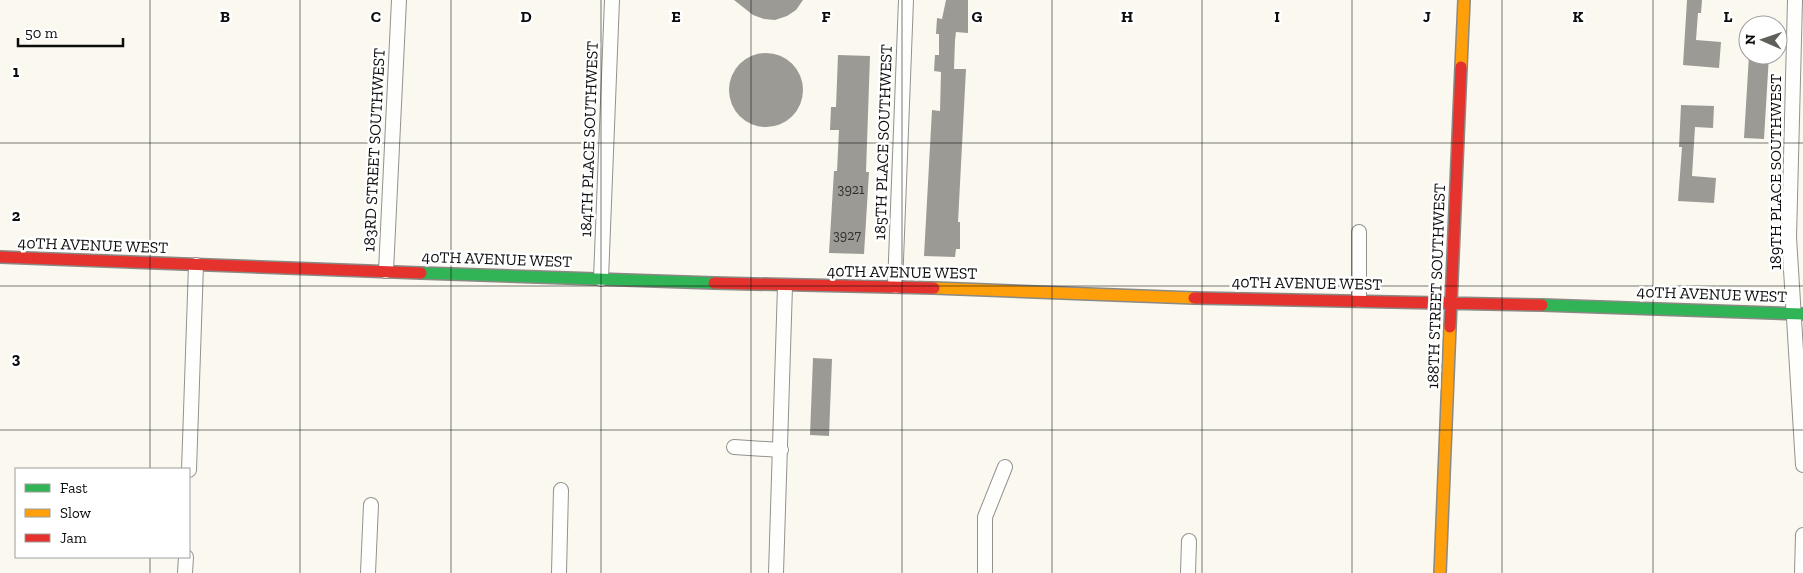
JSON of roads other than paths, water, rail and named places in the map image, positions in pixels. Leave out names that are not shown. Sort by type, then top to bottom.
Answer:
[{"type":"street","name":"183RD STREET SOUTHWEST","points":[[386,271],[399,0]]},
{"type":"street","name":"184TH PLACE SOUTHWEST","points":[[601,279],[612,0]]},
{"type":"street","name":"185TH PLACE SOUTHWEST","points":[[895,286],[906,0]]},
{"type":"street","name":"188TH STREET SOUTHWEST","points":[[1440,573],[1464,0]]},
{"type":"street","name":"189TH PLACE SOUTHWEST","points":[[1795,0],[1789,237],[1799,314],[1803,465]]},
{"type":"street","points":[[1359,232],[1359,300]]},
{"type":"street","name":"40TH AVENUE WEST","points":[[0,258],[785,286],[895,286],[1159,297],[1451,302],[1799,314]]},
{"type":"street","points":[[189,468],[196,265]]},
{"type":"street","points":[[776,573],[785,286]]},
{"type":"street","points":[[734,447],[781,450]]},
{"type":"street","points":[[985,573],[985,517],[1005,467]]},
{"type":"street","points":[[559,573],[561,490]]},
{"type":"street","points":[[368,573],[371,505]]},
{"type":"street","points":[[1802,573],[1803,535]]},
{"type":"street","points":[[1188,573],[1189,541]]},
{"type":"street","points":[[185,573],[186,558]]}]
